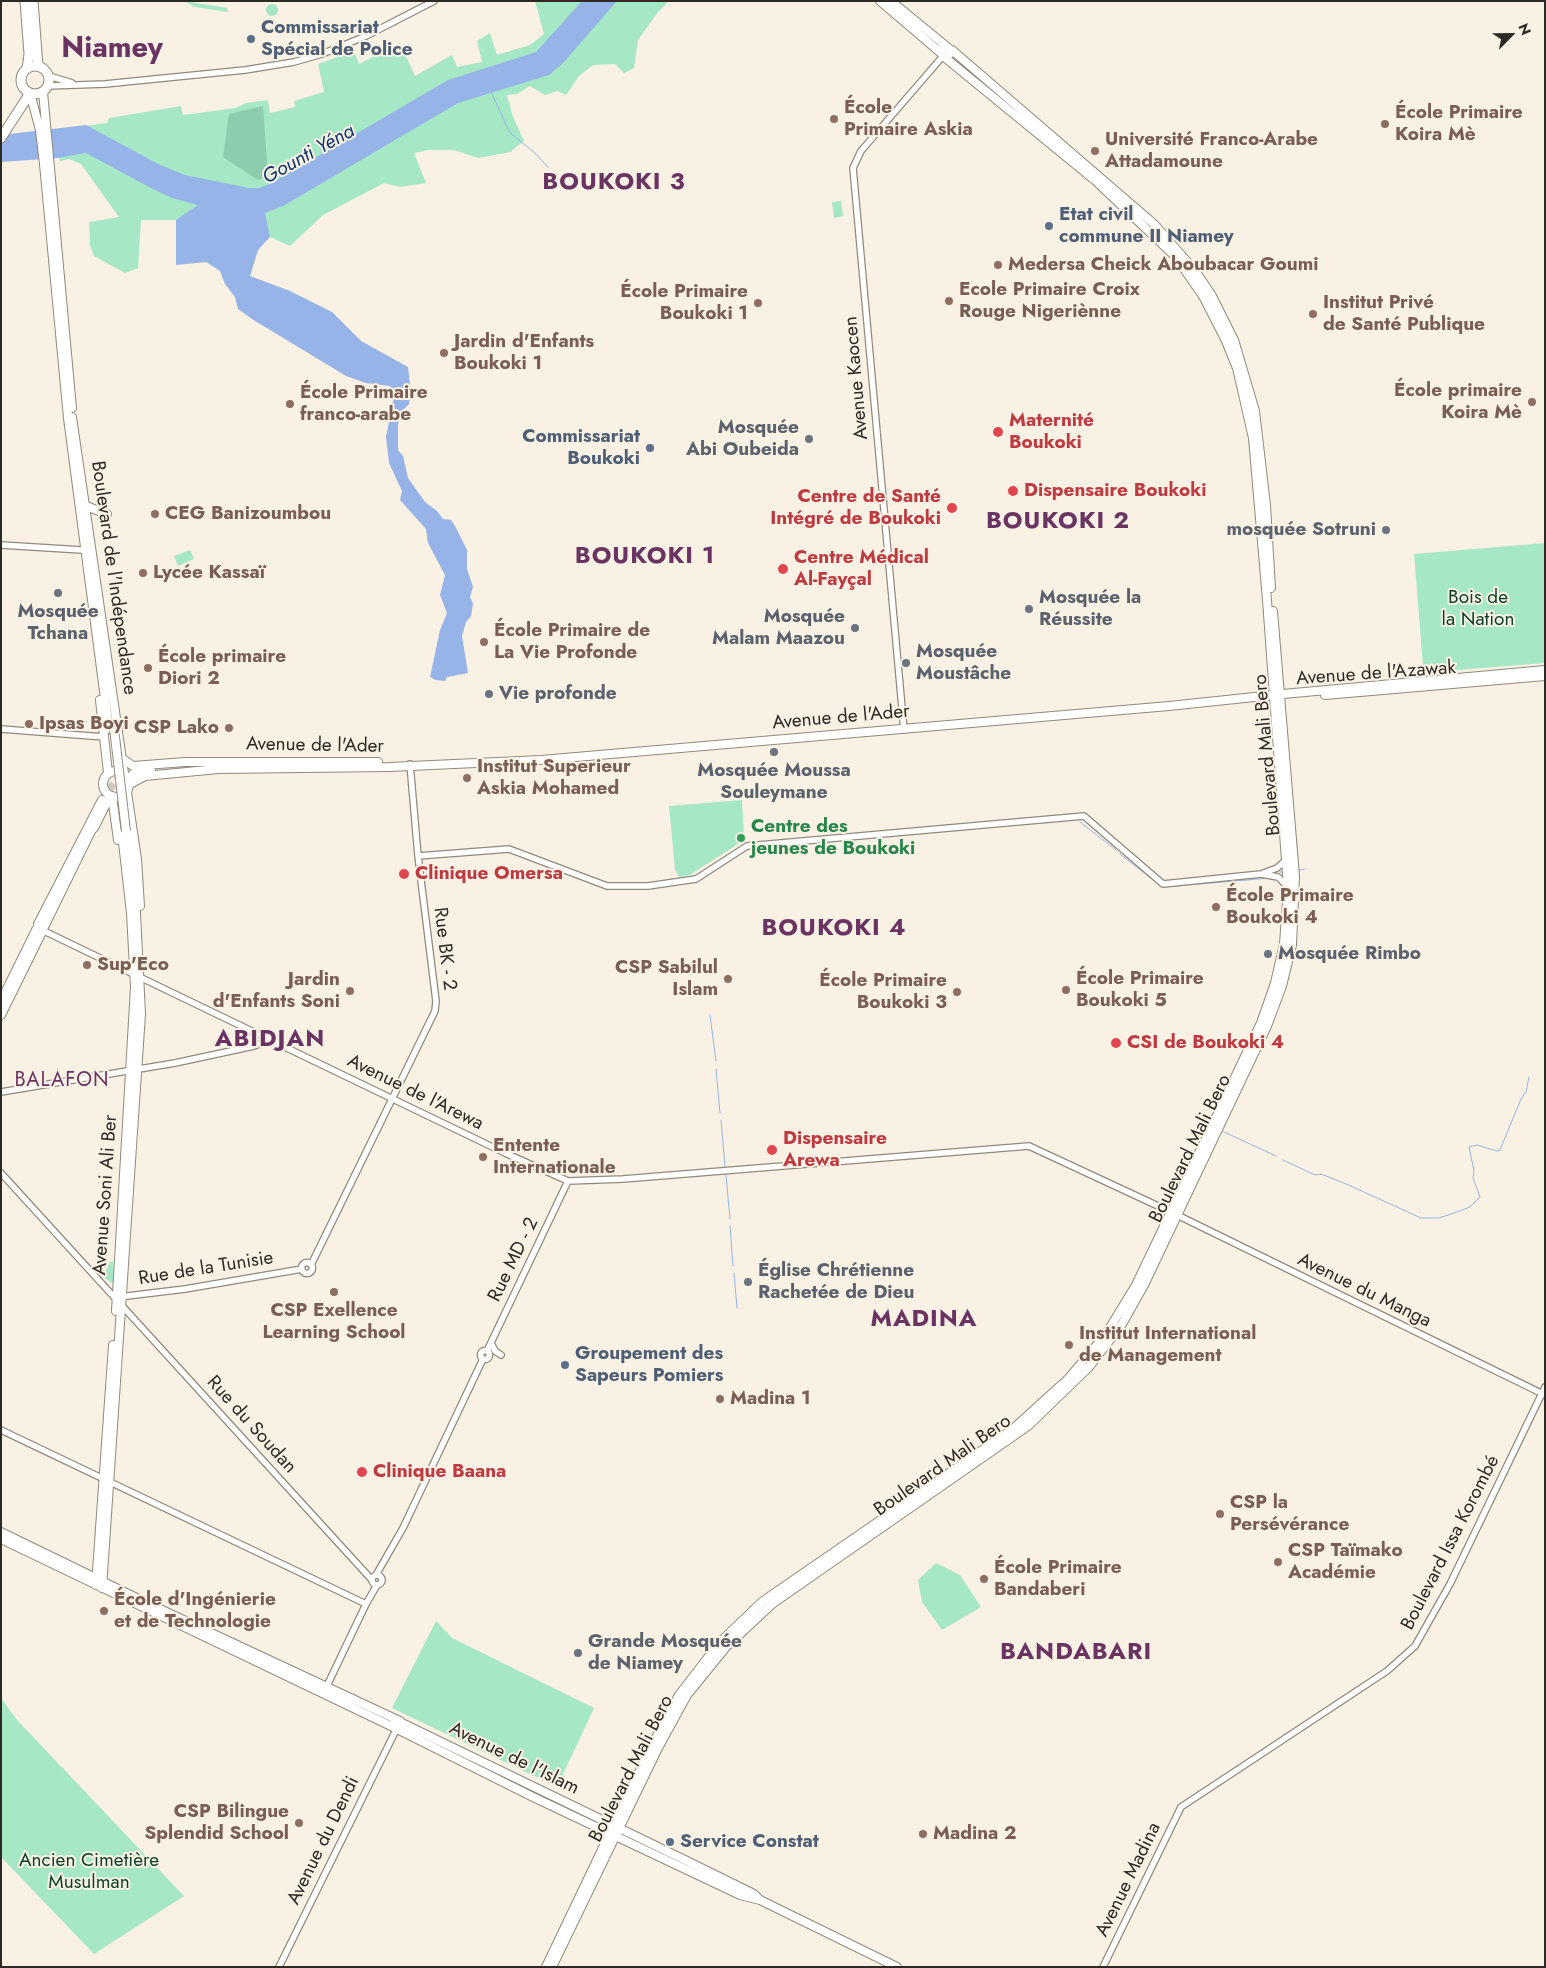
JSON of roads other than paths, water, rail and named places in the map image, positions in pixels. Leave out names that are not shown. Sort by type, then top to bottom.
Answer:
[{"type":"highway","points":[[25,1],[29,54],[27,69],[21,78],[27,91],[37,94],[46,89],[48,76],[44,70],[38,66],[27,69]]},
{"type":"highway","points":[[33,1],[38,66]]},
{"type":"highway","points":[[1,138],[27,91]]},
{"type":"main road","name":"Boulevard Mali Bero","points":[[880,1],[946,52],[1035,126],[1175,256],[1203,296],[1226,341],[1241,382],[1253,438],[1267,600],[1296,876],[1292,944],[1282,986],[1267,1026],[1174,1214]]},
{"type":"main road","name":"Boulevard Mali Bero","points":[[892,1],[946,52]]},
{"type":"main road","name":"Boulevard de l'Indépendance","points":[[46,89],[43,129],[70,418],[86,506],[98,600],[123,759],[131,771]]},
{"type":"main road","name":"Boulevard de l'Indépendance","points":[[27,91],[43,129]]},
{"type":"main road","name":"Boulevard de l'Indépendance","points":[[47,164],[51,250],[89,568]]},
{"type":"main road","name":"Boulevard de l'Indépendance","points":[[70,418],[66,427],[108,773]]},
{"type":"main road","points":[[86,506],[107,514]]},
{"type":"main road","points":[[89,568],[98,600]]},
{"type":"main road","points":[[89,568],[94,617],[111,728]]},
{"type":"main road","points":[[89,568],[111,728]]},
{"type":"main road","points":[[94,617],[94,648]]},
{"type":"main road","name":"Avenue de l'Azawak","points":[[1277,696],[1545,670]]},
{"type":"main road","name":"Avenue de l'Azawak","points":[[1277,696],[1348,694],[1545,676]]},
{"type":"main road","name":"Boulevard Mali Bero","points":[[546,1967],[664,1730],[704,1672],[745,1627],[772,1604],[863,1537],[1018,1434],[1073,1384],[1102,1350],[1130,1310],[1261,1023],[1276,983],[1284,944],[1288,888],[1277,696]]},
{"type":"main road","name":"Avenue de l'Ader","points":[[131,771],[320,761],[410,765],[541,760],[904,730],[1277,696]]},
{"type":"main road","name":"Avenue Soni Ali Ber","points":[[106,1480],[134,1069],[138,975],[134,914],[111,728]]},
{"type":"main road","name":"Avenue de l'Ader","points":[[130,784],[145,776],[218,765]]},
{"type":"main road","points":[[83,841],[103,787],[103,780],[108,773],[116,770],[131,771],[127,792],[118,797],[111,796],[103,787]]},
{"type":"main road","name":"Avenue Soni Ali Ber","points":[[127,792],[141,897],[134,914]]},
{"type":"main road","points":[[83,841],[111,796]]},
{"type":"main road","name":"Avenue Soni Ali Ber","points":[[111,796],[126,903],[134,914]]},
{"type":"main road","points":[[1,1016],[103,801]]},
{"type":"main road","points":[[101,814],[114,818]]},
{"type":"main road","points":[[1,1001],[41,929]]},
{"type":"main road","points":[[99,1583],[106,1480]]},
{"type":"main road","points":[[1,1532],[85,1573],[99,1583]]},
{"type":"main road","points":[[1,1539],[99,1583]]},
{"type":"main road","name":"Avenue de l'Islam","points":[[99,1583],[397,1726],[533,1797],[614,1830],[686,1865],[754,1894],[760,1900],[897,1967]]},
{"type":"main road","name":"Boulevard Mali Bero","points":[[552,1967],[614,1830]]},
{"type":"street","points":[[46,89],[77,84],[105,84],[236,70],[294,62],[322,54],[366,36],[434,1]]},
{"type":"street","name":"Avenue Kaocen","points":[[904,730],[854,163],[867,144],[946,52]]},
{"type":"street","points":[[48,76],[77,84]]},
{"type":"street","points":[[1,545],[82,550]]},
{"type":"street","points":[[1,730],[104,737]]},
{"type":"street","name":"Rue BK - 2","points":[[311,1265],[370,1142],[429,1028],[436,1007],[418,856],[410,765]]},
{"type":"street","points":[[418,856],[509,849],[607,886],[648,886],[696,879],[747,846],[1084,816],[1162,884],[1261,874],[1277,868],[1287,860]]},
{"type":"street","points":[[1261,874],[1278,877],[1288,888]]},
{"type":"street","name":"Avenue de l'Arewa","points":[[41,929],[393,1099],[568,1181],[623,1179],[1024,1145],[1174,1214]]},
{"type":"street","points":[[1,1092],[254,1046],[270,1040]]},
{"type":"street","name":"Rue du Soudan","points":[[1,1174],[118,1299],[364,1572],[375,1579]]},
{"type":"street","name":"Rue MD - 2","points":[[375,1579],[389,1554],[483,1359],[481,1354],[487,1352],[568,1181]]},
{"type":"street","name":"Avenue du Manga","points":[[1174,1214],[1543,1394]]},
{"type":"street","name":"Rue de la Tunisie","points":[[118,1299],[302,1269],[304,1273],[309,1273],[312,1270],[311,1265]]},
{"type":"street","points":[[491,1343],[495,1351],[502,1355]]},
{"type":"street","name":"Boulevard Issa Korombé","points":[[1181,1808],[1387,1671],[1415,1646],[1450,1584],[1545,1387]]},
{"type":"street","points":[[1,1430],[366,1604]]},
{"type":"street","points":[[325,1691],[366,1604],[375,1579]]},
{"type":"street","name":"Avenue du Dendi","points":[[279,1967],[397,1726]]},
{"type":"street","name":"Avenue Madina","points":[[1103,1967],[1181,1808]]},
{"type":"water","points":[[582,1],[617,1],[563,63],[549,75],[458,103],[283,206],[265,213],[270,237],[258,250],[250,276],[290,291],[332,312],[361,341],[408,367],[411,394],[409,404],[401,412],[398,425],[398,450],[403,456],[408,478],[425,502],[437,511],[443,519],[451,520],[455,526],[467,550],[467,569],[473,587],[470,597],[473,603],[471,616],[466,622],[462,636],[468,673],[447,677],[445,681],[436,680],[430,677],[440,630],[447,613],[440,595],[445,575],[428,543],[426,529],[400,500],[402,491],[389,463],[386,437],[394,397],[390,386],[366,383],[346,376],[252,319],[238,309],[235,297],[225,284],[220,271],[206,262],[176,265],[176,220],[198,205],[172,198],[86,153],[58,158],[1,162],[1,135],[86,125],[160,165],[185,175],[249,188],[259,188],[272,183],[448,80],[536,52]]},
{"type":"waterway","points":[[491,92],[510,133],[534,152],[548,167]]},
{"type":"waterway","points":[[1080,822],[1116,850]]},
{"type":"waterway","points":[[1120,854],[1152,879]]},
{"type":"waterway","points":[[1299,870],[1305,869]]},
{"type":"waterway","points":[[1164,887],[1270,878]]},
{"type":"waterway","points":[[710,1015],[716,1061]]},
{"type":"waterway","points":[[716,1069],[720,1113]]},
{"type":"waterway","points":[[1283,1160],[1315,1175],[1321,1174],[1344,1183],[1421,1218],[1439,1218],[1451,1214],[1470,1207],[1480,1197],[1473,1178],[1474,1171],[1469,1147],[1477,1145],[1497,1151],[1500,1150],[1521,1099],[1526,1092],[1529,1077]]},
{"type":"waterway","points":[[721,1120],[725,1167]]},
{"type":"waterway","points":[[1222,1131],[1276,1156]]},
{"type":"waterway","points":[[726,1175],[730,1219]]},
{"type":"waterway","points":[[1182,1214],[1236,1240]]},
{"type":"waterway","points":[[730,1226],[733,1266]]},
{"type":"waterway","points":[[1241,1243],[1248,1246]]},
{"type":"waterway","points":[[734,1273],[737,1308]]},
{"type":"tunnel","points":[[102,800],[114,783],[124,775]]},
{"type":"place","name":"Commissariat Spécial de Police","points":[[251,39]]},
{"type":"place","name":"École Primaire Askia","points":[[834,119]]},
{"type":"place","name":"École Primaire Koira Mè","points":[[1385,124]]},
{"type":"place","name":"Université Franco-Arabe Attadamoune","points":[[1095,151]]},
{"type":"place","name":"Etat civil commune II Niamey","points":[[1049,226]]},
{"type":"place","name":"Medersa Cheick Aboubacar Goumi","points":[[998,265]]},
{"type":"place","name":"Ecole Primaire Croix Rouge Nigeriènne","points":[[949,301]]},
{"type":"place","name":"École Primaire Boukoki 1","points":[[758,303]]},
{"type":"place","name":"Institut Privé de Santé Publique","points":[[1313,314]]},
{"type":"place","name":"Jardin d'Enfants Boukoki 1","points":[[444,353]]},
{"type":"place","name":"École primaire Koira Mè","points":[[1532,402]]},
{"type":"place","name":"École Primaire franco-arabe","points":[[290,404]]},
{"type":"place","name":"Maternité Boukoki","points":[[998,432]]},
{"type":"place","name":"Mosquée Abi Oubeida","points":[[809,439]]},
{"type":"place","name":"Commissariat Boukoki","points":[[650,448]]},
{"type":"place","name":"Dispensaire Boukoki","points":[[1013,491]]},
{"type":"place","name":"Centre de Santé Intégré de Boukoki","points":[[952,508]]},
{"type":"place","name":"CEG Banizoumbou","points":[[155,514]]},
{"type":"place","name":"mosquée Sotruni","points":[[1386,530]]},
{"type":"place","name":"Centre Médical Al-Fayçal","points":[[783,569]]},
{"type":"place","name":"Lycée Kassaï","points":[[143,573]]},
{"type":"place","name":"Mosquée Tchana","points":[[58,593]]},
{"type":"place","name":"Mosquée la Réussite","points":[[1029,609]]},
{"type":"place","name":"Mosquée Malam Maazou","points":[[855,628]]},
{"type":"place","name":"École Primaire de La Vie Profonde","points":[[484,642]]},
{"type":"place","name":"Mosquée Moustâche","points":[[906,663]]},
{"type":"place","name":"École primaire Diori 2","points":[[148,668]]},
{"type":"place","name":"Vie profonde","points":[[489,694]]},
{"type":"place","name":"Ipsas Boyi","points":[[29,724]]},
{"type":"place","name":"CSP Lako","points":[[229,728]]},
{"type":"place","name":"Mosquée Moussa Souleymane","points":[[774,752]]},
{"type":"place","name":"Institut Superieur Askia Mohamed","points":[[467,778]]},
{"type":"place","name":"Centre des jeunes de Boukoki","points":[[741,838]]},
{"type":"place","name":"Clinique Omersa","points":[[404,874]]},
{"type":"place","name":"École Primaire Boukoki 4","points":[[1216,907]]},
{"type":"place","name":"Mosquée Rimbo","points":[[1268,954]]},
{"type":"place","name":"Sup'Eco","points":[[87,965]]},
{"type":"place","name":"CSP Sabilul Islam","points":[[728,979]]},
{"type":"place","name":"École Primaire Boukoki 5","points":[[1066,990]]},
{"type":"place","name":"Jardin d'Enfants Soni","points":[[350,991]]},
{"type":"place","name":"École Primaire Boukoki 3","points":[[957,992]]},
{"type":"place","name":"CSI de Boukoki 4","points":[[1116,1043]]},
{"type":"place","name":"Dispensaire Arewa","points":[[772,1150]]},
{"type":"place","name":"Entente Internationale","points":[[483,1157]]},
{"type":"place","name":"Église Chrétienne Rachetée de Dieu","points":[[748,1282]]},
{"type":"place","name":"CSP Exellence Learning School","points":[[334,1292]]},
{"type":"place","name":"Institut International de Management","points":[[1069,1345]]},
{"type":"place","name":"Groupement des Sapeurs Pomiers","points":[[565,1365]]},
{"type":"place","name":"Madina 1","points":[[720,1399]]},
{"type":"place","name":"Clinique Baana","points":[[362,1472]]},
{"type":"place","name":"CSP la Persévérance","points":[[1220,1514]]},
{"type":"place","name":"CSP Taïmako Académie","points":[[1278,1562]]},
{"type":"place","name":"École Primaire Bandaberi","points":[[984,1579]]},
{"type":"place","name":"École d'Ingénierie et de Technologie","points":[[104,1611]]},
{"type":"place","name":"Grande Mosquée de Niamey","points":[[578,1653]]},
{"type":"place","name":"CSP Bilingue Splendid School","points":[[299,1823]]},
{"type":"place","name":"Madina 2","points":[[923,1834]]},
{"type":"place","name":"Service Constat","points":[[670,1842]]},
{"type":"district","name":"Niamey","points":[[112,50]]},
{"type":"district","name":"BOUKOKI 3","points":[[614,183]]},
{"type":"district","name":"BOUKOKI 2","points":[[1058,522]]},
{"type":"district","name":"BOUKOKI 1","points":[[645,557]]},
{"type":"district","name":"BOUKOKI 4","points":[[834,929]]},
{"type":"district","name":"ABIDJAN","points":[[270,1040]]},
{"type":"district","name":"BALAFON","points":[[62,1081]]},
{"type":"district","name":"MADINA","points":[[924,1320]]},
{"type":"district","name":"BANDABARI","points":[[1076,1653]]},
{"type":"water label","name":"Gounti Yéna","points":[[309,155]]},
{"type":"park label","name":"Bois de la Nation","points":[[1478,609]]},
{"type":"park label","name":"Ancien Cimetière Musulman","points":[[89,1872]]}]
